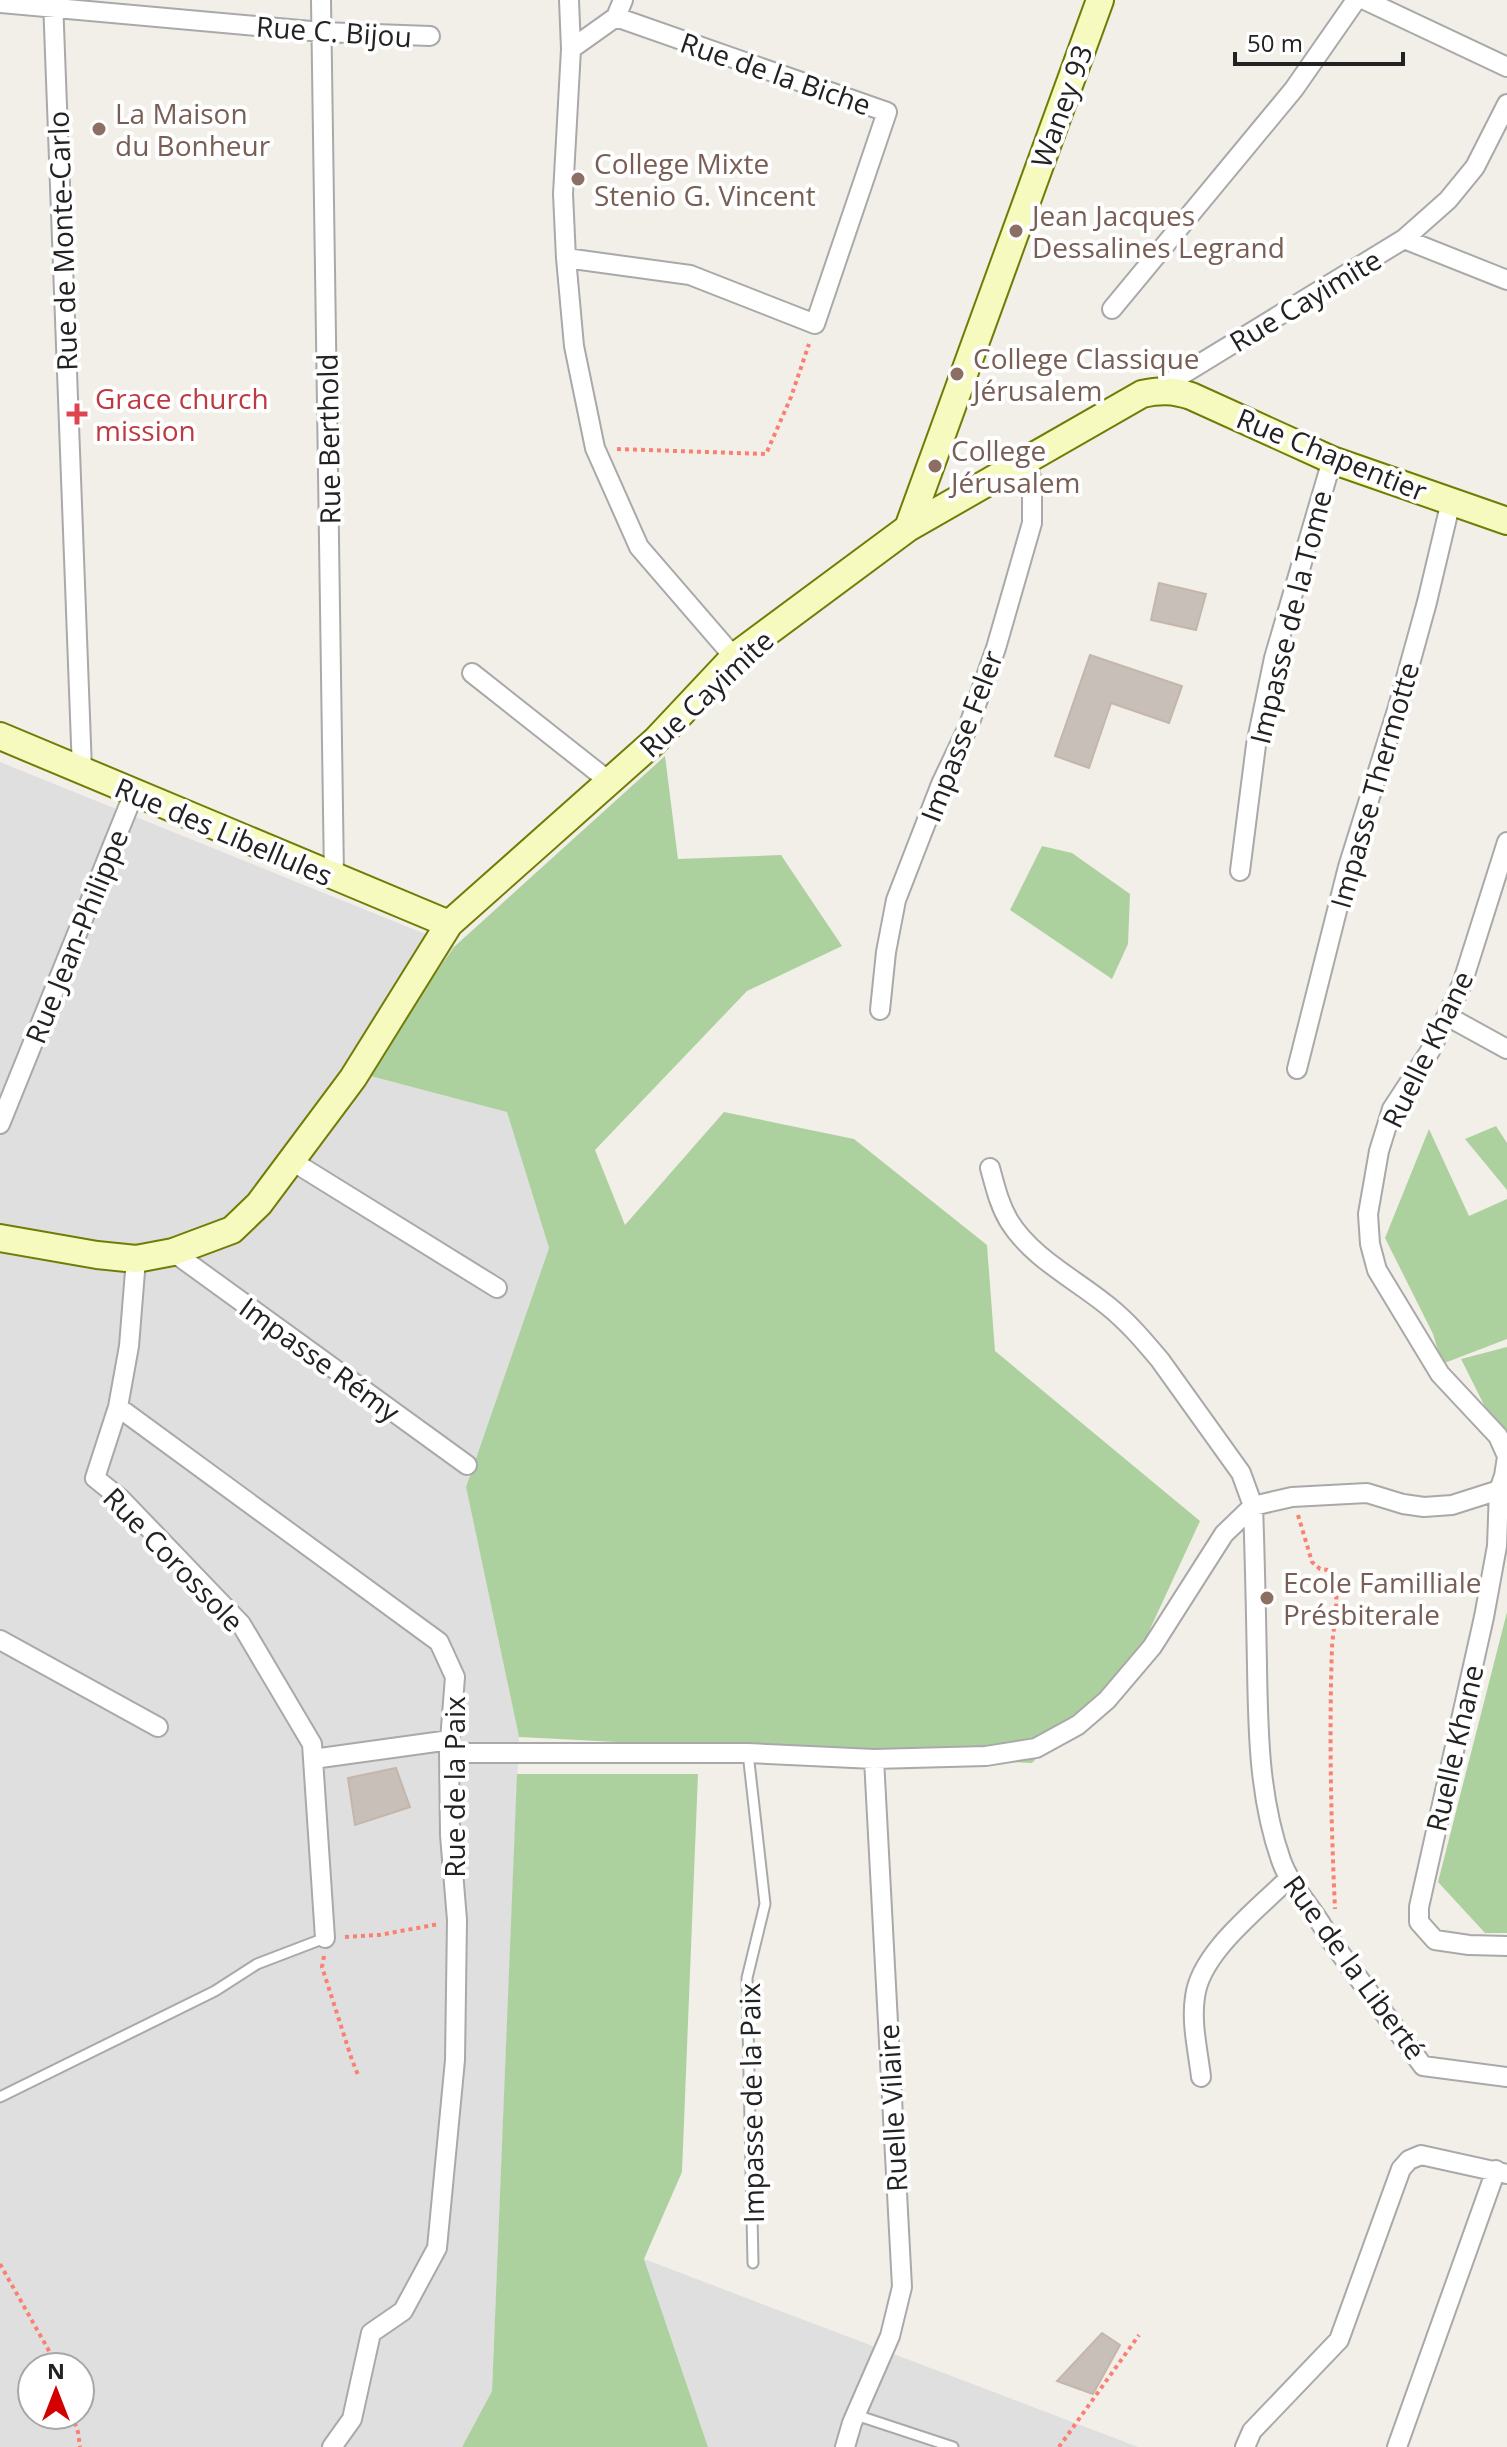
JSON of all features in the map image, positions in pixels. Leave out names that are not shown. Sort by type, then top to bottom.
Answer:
[{"type":"street","name":"Rue Berthold","points":[[321,0],[334,877]]},
{"type":"street","points":[[569,0],[571,49],[563,194],[566,258],[574,346],[595,448],[639,547],[734,657]]},
{"type":"street","name":"Waney 93","points":[[908,528],[1100,0]]},
{"type":"street","points":[[1112,309],[1294,89],[1356,0]]},
{"type":"street","points":[[1365,0],[1507,67]]},
{"type":"street","name":"Rue C. Bijou","points":[[0,3],[53,4],[322,32],[430,36]]},
{"type":"street","name":"Rue de Monte-Carlo","points":[[53,4],[82,770]]},
{"type":"street","points":[[571,49],[620,8]]},
{"type":"street","name":"Rue de la Biche","points":[[620,8],[887,112],[815,324]]},
{"type":"street","name":"Rue Cayimite","points":[[0,1238],[136,1259],[173,1252],[232,1230],[259,1204],[353,1078],[449,924],[656,740],[734,657],[908,528],[1142,394],[1157,390],[1404,239],[1448,200],[1475,167],[1507,104]]},
{"type":"street","points":[[1404,239],[1507,280]]},
{"type":"street","points":[[566,258],[690,275],[815,324]]},
{"type":"street","name":"Rue Chapentier","points":[[1157,390],[1191,396],[1332,460],[1507,521]]},
{"type":"street","name":"Impasse de la Tome","points":[[1240,871],[1256,745],[1274,658],[1332,460]]},
{"type":"street","name":"Impasse Feler","points":[[880,1010],[886,952],[896,900],[941,784],[969,725],[996,648],[1032,523],[1032,480],[1026,462]]},
{"type":"street","name":"Impasse Thermotte","points":[[1297,1069],[1348,867],[1398,707],[1451,501]]},
{"type":"street","points":[[472,673],[610,782]]},
{"type":"street","name":"Rue des Libellules","points":[[0,736],[449,924]]},
{"type":"street","name":"Rue Jean-Philippe","points":[[0,1124],[134,793]]},
{"type":"street","name":"Ruelle Khane","points":[[1507,842],[1462,984],[1430,1051],[1392,1109],[1379,1151],[1368,1214],[1370,1244],[1377,1270],[1440,1374],[1498,1436],[1507,1456],[1499,1490],[1497,1546],[1486,1603],[1419,1907],[1419,1922],[1435,1940],[1507,1946]]},
{"type":"street","points":[[1447,1016],[1507,1049]]},
{"type":"street","points":[[292,1161],[497,1288]]},
{"type":"street","name":"Rue de la Liberté","points":[[990,1168],[1000,1201],[1019,1234],[1039,1254],[1108,1306],[1146,1342],[1241,1473],[1253,1506],[1258,1740],[1266,1804],[1288,1879],[1423,2066],[1507,2077]]},
{"type":"street","name":"Impasse Rémy","points":[[173,1252],[467,1465]]},
{"type":"street","points":[[118,1407],[129,1346],[136,1259]]},
{"type":"street","name":"Rue de la Paix","points":[[118,1407],[439,1642],[455,1677],[450,1746],[450,1835],[457,1920],[455,2060],[437,2248],[403,2311],[371,2333],[352,2419],[332,2447]]},
{"type":"street","name":"Rue Corossole","points":[[118,1407],[95,1478],[121,1499],[241,1624],[312,1744],[325,1938]]},
{"type":"street","points":[[313,1759],[450,1746],[874,1759],[998,1754],[1036,1748],[1078,1725],[1107,1700],[1152,1647],[1224,1534],[1253,1506],[1292,1497],[1367,1493],[1424,1507],[1452,1505],[1499,1490]]},
{"type":"street","points":[[0,1640],[158,1727]]},
{"type":"street","name":"Ruelle Vilaire","points":[[845,2447],[890,2336],[902,2287],[874,1759]]},
{"type":"street","points":[[1201,2077],[1194,2019],[1195,1996],[1201,1975],[1228,1937],[1288,1879]]},
{"type":"street","points":[[1245,2447],[1252,2431],[1339,2340],[1401,2169],[1409,2160],[1421,2155],[1501,2172],[1397,2447]]},
{"type":"lane","name":"Impasse de la Paix","points":[[748,1753],[765,1904],[747,1978],[753,2263]]},
{"type":"lane","points":[[0,2097],[215,1991],[257,1964],[325,1938]]},
{"type":"lane","points":[[856,2415],[953,2447]]},
{"type":"path","points":[[595,448],[766,454],[791,397],[815,324]]},
{"type":"path","points":[[1292,1497],[1312,1562],[1334,1576],[1336,1603],[1330,1694],[1330,1824],[1336,1921],[1344,1956]]},
{"type":"path","points":[[358,2075],[322,1967],[325,1938],[379,1935],[457,1920]]},
{"type":"path","points":[[0,2264],[49,2351]]},
{"type":"path","points":[[1059,2447],[1139,2335]]},
{"type":"shaded area","points":[[0,762],[455,946],[363,1074],[507,1111],[549,1248],[466,1487],[519,1737],[492,2391],[462,2447],[0,2447]]},
{"type":"shaded area","points":[[644,2259],[1138,2447],[708,2447]]},
{"type":"green space","points":[[665,756],[678,859],[781,855],[842,946],[747,991],[595,1150],[625,1225],[724,1112],[854,1139],[987,1245],[995,1351],[1200,1521],[1139,1653],[1032,1763],[519,1737],[466,1487],[549,1248],[507,1112],[363,1074],[455,946]]},
{"type":"green space","points":[[1042,846],[1072,853],[1130,894],[1128,944],[1112,979],[1010,910]]},
{"type":"green space","points":[[1496,1126],[1507,1143],[1507,1190],[1465,1139]]},
{"type":"green space","points":[[1429,1129],[1469,1216],[1507,1199],[1507,1339],[1442,1364],[1433,1334],[1385,1238]]},
{"type":"green space","points":[[1507,1347],[1507,1451],[1461,1359]]},
{"type":"green space","points":[[1507,1612],[1507,1933],[1485,1933],[1438,1882]]},
{"type":"green space","points":[[517,1774],[698,1774],[682,2172],[644,2259],[708,2447],[462,2447],[492,2391]]},
{"type":"building","points":[[1159,583],[1206,594],[1196,630],[1151,620]]},
{"type":"building","points":[[1090,655],[1182,686],[1169,723],[1111,703],[1089,768],[1055,756]]},
{"type":"building","points":[[396,1768],[410,1807],[355,1825],[348,1778]]},
{"type":"building","points":[[1102,2333],[1120,2345],[1093,2394],[1057,2381]]},
{"type":"place","name":"La Maison du Bonheur","points":[[99,129]]},
{"type":"place","name":"College Mixte Stenio G. Vincent","points":[[578,179]]},
{"type":"place","name":"Jean Jacques Dessalines Legrand","points":[[1016,231]]},
{"type":"place","name":"College Classique Jérusalem","points":[[957,374]]},
{"type":"place","name":"Grace church mission","points":[[77,414]]},
{"type":"place","name":"College Jérusalem","points":[[935,466]]},
{"type":"place","name":"Ecole Familliale Présbiterale","points":[[1267,1598]]}]
